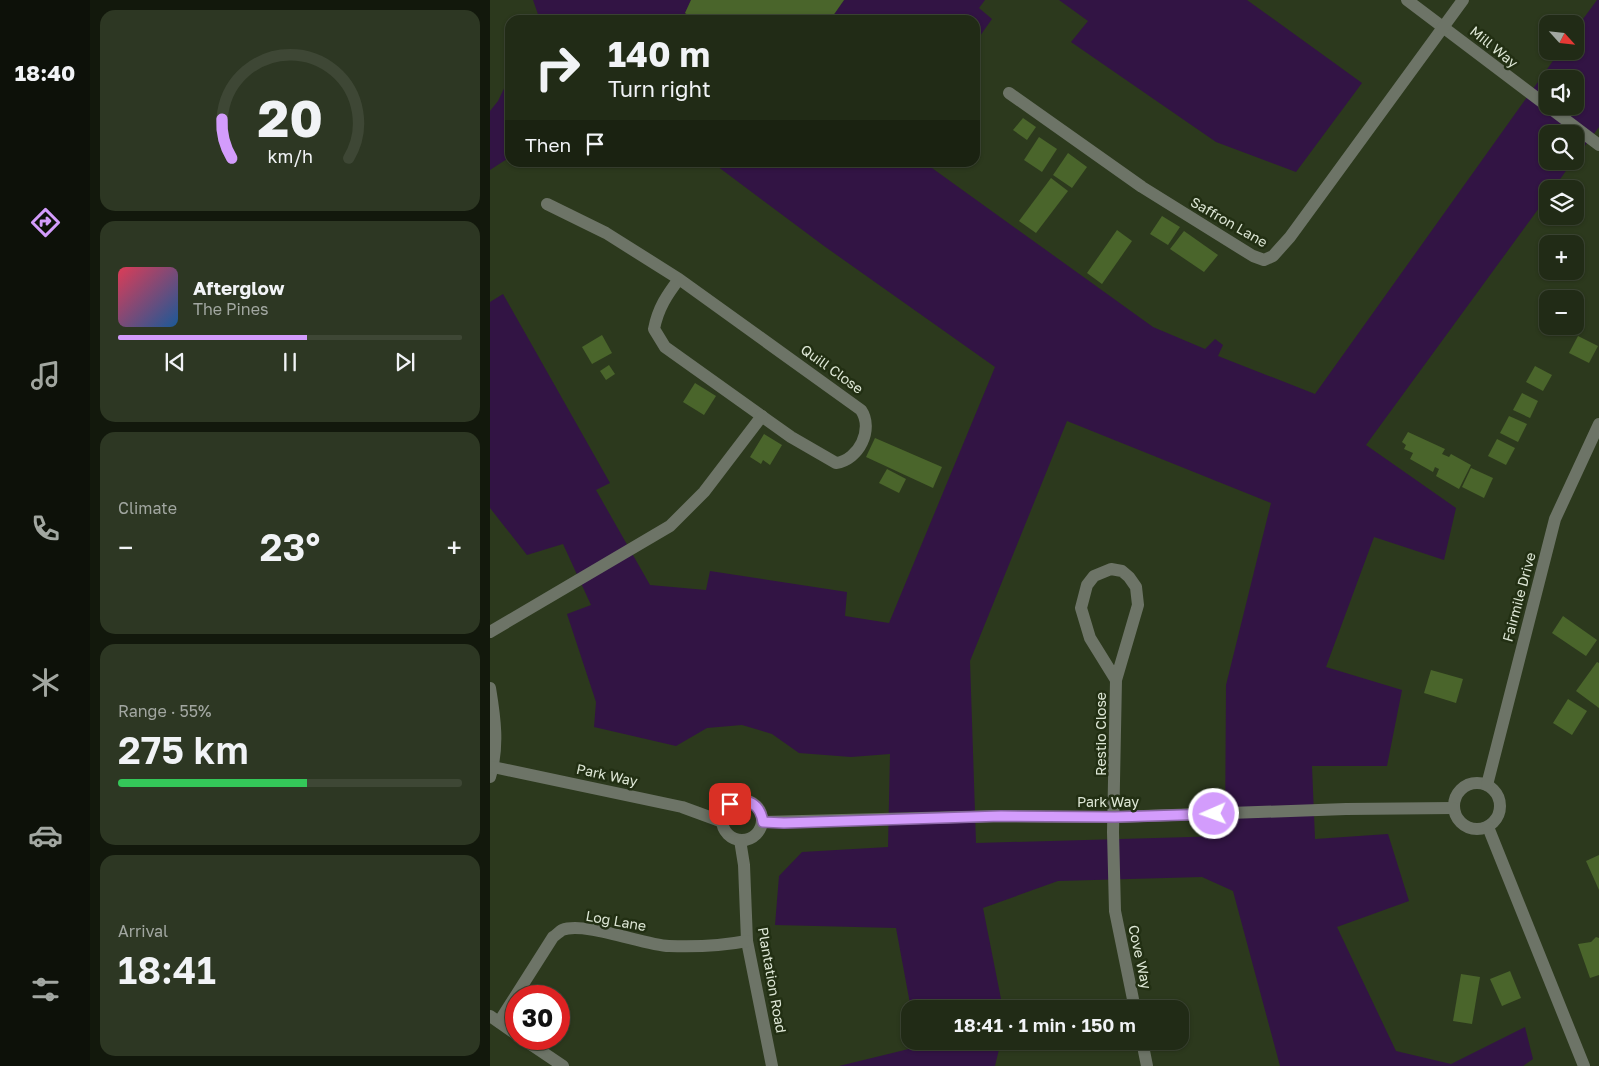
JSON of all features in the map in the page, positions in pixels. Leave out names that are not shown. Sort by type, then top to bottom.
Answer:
[{"type":"street","name":"Mill Way","points":[[1407,0],[1446,27],[1523,90],[1597,144]]},
{"type":"street","points":[[1446,27],[1463,0]]},
{"type":"street","name":"Saffron Lane","points":[[1010,93],[1142,187],[1253,256],[1264,260],[1273,256],[1290,237],[1339,168],[1446,27]]},
{"type":"street","name":"Quill Close","points":[[548,204],[606,233],[679,279],[855,404],[867,418],[868,426],[860,446],[848,459],[836,463],[791,437],[665,347],[654,329],[656,316],[662,302],[679,279]]},
{"type":"street","points":[[490,632],[670,526],[687,511],[762,416]]},
{"type":"street","name":"Fairmile Drive","points":[[1487,785],[1555,519],[1599,424]]},
{"type":"street","name":"Restio Close","points":[[1113,832],[1115,817],[1116,680],[1138,605],[1136,587],[1129,577],[1122,571],[1111,569],[1094,576],[1087,585],[1081,608],[1090,638],[1116,680]]},
{"type":"street","points":[[490,688],[496,726],[492,772]]},
{"type":"street","name":"Park Way","points":[[492,772],[682,807],[723,822]]},
{"type":"street","points":[[1477,783],[1487,785],[1498,797],[1500,805],[1499,814],[1488,827],[1479,830],[1470,829],[1461,824],[1455,817],[1453,808],[1455,798],[1460,790],[1468,784],[1477,783]]},
{"type":"street","points":[[742,800],[755,804],[759,809],[763,822],[755,835],[740,840],[728,834],[723,822],[726,809],[730,804],[742,800]]},
{"type":"street","name":"Park Way","points":[[763,822],[1001,816],[1115,817],[1346,809],[1453,808]]},
{"type":"street","points":[[1488,827],[1584,1066]]},
{"type":"street","name":"Cove Way","points":[[1113,832],[1115,911],[1133,1000]]},
{"type":"street","name":"Plantation Road","points":[[740,840],[744,866],[747,941],[772,1066]]},
{"type":"street","name":"Log Lane","points":[[494,1019],[553,937],[562,930],[571,928],[594,931],[667,946],[726,945],[747,941]]},
{"type":"street","points":[[494,1019],[505,1026]]},
{"type":"street","points":[[539,1050],[563,1066]]},
{"type":"street","points":[[1144,1050],[1147,1066]]},
{"type":"shaded area","points":[[533,0],[691,0],[685,13],[688,15],[538,15]]},
{"type":"shaded area","points":[[844,0],[985,0],[979,8],[992,19],[980,36],[980,15],[834,15]]},
{"type":"shaded area","points":[[1059,0],[1247,0],[1362,83],[1296,172],[1216,142],[1071,42],[1088,21]]},
{"type":"shaded area","points":[[1597,0],[1599,0],[1599,127],[1584,147],[1584,125],[1539,125],[1539,170],[1567,170],[1559,180],[1539,180],[1539,208],[1366,445],[1456,508],[1444,560],[1374,537],[1326,667],[1402,690],[1387,766],[1312,766],[1315,839],[1388,834],[1409,901],[1337,927],[1396,1051],[1451,1064],[1525,1027],[1533,1059],[1523,1066],[1280,1066],[1233,891],[1202,877],[1058,881],[983,908],[1001,1000],[909,1000],[896,928],[775,925],[779,876],[802,852],[888,847],[890,754],[851,757],[799,753],[772,734],[742,725],[707,728],[676,746],[594,727],[596,702],[567,614],[591,605],[563,544],[527,555],[490,508],[490,302],[503,294],[610,483],[596,490],[650,585],[706,590],[710,571],[847,592],[845,616],[889,623],[995,367],[824,246],[718,167],[931,167],[1153,327],[1205,349],[1215,339],[1223,345],[1218,356],[1315,394],[1539,80],[1539,115],[1584,115],[1584,70],[1546,70],[1554,60],[1584,60],[1584,18]],"holes":[[[1067,421],[1271,503],[1226,685],[1225,836],[976,843],[970,661]]]},
{"type":"shaded area","points":[[505,86],[505,160],[490,170],[490,111],[498,101]]},
{"type":"shaded area","points":[[905,1050],[999,1050],[995,1066],[839,1066]]},
{"type":"building","points":[[691,0],[844,0],[834,15],[688,15],[685,13]]},
{"type":"building","points":[[1023,118],[1036,127],[1027,140],[1013,130]]},
{"type":"building","points":[[1039,137],[1057,149],[1042,172],[1024,160]]},
{"type":"building","points":[[1068,153],[1087,167],[1072,188],[1053,175]]},
{"type":"building","points":[[1051,178],[1068,191],[1036,233],[1019,221]]},
{"type":"building","points":[[1162,216],[1180,227],[1168,245],[1150,234]]},
{"type":"building","points":[[1117,230],[1132,241],[1102,284],[1087,273]]},
{"type":"building","points":[[1184,231],[1218,255],[1204,272],[1170,249]]},
{"type":"building","points":[[602,335],[612,353],[592,364],[582,347]]},
{"type":"building","points":[[1578,336],[1598,346],[1589,363],[1569,353]]},
{"type":"building","points":[[609,365],[615,374],[606,380],[600,371]]},
{"type":"building","points":[[1535,366],[1552,375],[1543,391],[1526,382]]},
{"type":"building","points":[[695,383],[716,396],[704,415],[683,402]]},
{"type":"building","points":[[1522,393],[1538,401],[1530,418],[1513,410]]},
{"type":"building","points":[[1509,416],[1527,424],[1518,442],[1500,433]]},
{"type":"building","points":[[1408,432],[1445,449],[1442,454],[1449,457],[1451,454],[1471,465],[1459,489],[1436,476],[1439,469],[1435,467],[1433,472],[1410,459],[1413,453],[1404,449],[1406,445],[1402,442]]},
{"type":"building","points":[[764,434],[782,445],[770,465],[763,460],[761,464],[750,457]]},
{"type":"building","points":[[875,438],[942,467],[933,488],[866,457]]},
{"type":"building","points":[[1497,439],[1515,448],[1506,465],[1488,456]]},
{"type":"building","points":[[1471,468],[1493,478],[1484,498],[1462,487]]},
{"type":"building","points":[[887,469],[906,479],[899,493],[879,483]]},
{"type":"building","points":[[1563,616],[1597,640],[1586,656],[1552,633]]},
{"type":"building","points":[[1597,662],[1599,663],[1599,708],[1576,691]]},
{"type":"building","points":[[1431,670],[1463,679],[1456,703],[1424,693]]},
{"type":"building","points":[[1568,699],[1587,711],[1572,735],[1553,723]]},
{"type":"building","points":[[1599,855],[1599,890],[1586,861]]},
{"type":"building","points":[[1596,937],[1599,938],[1599,975],[1590,978],[1578,944],[1591,942]]},
{"type":"building","points":[[1510,971],[1521,998],[1502,1006],[1490,979]]},
{"type":"building","points":[[1461,974],[1480,977],[1472,1024],[1453,1021]]},
{"type":"route","points":[[730,804],[742,800],[749,801],[759,809],[763,822],[784,823],[798,821],[1001,816],[1115,817],[1214,814]]}]
